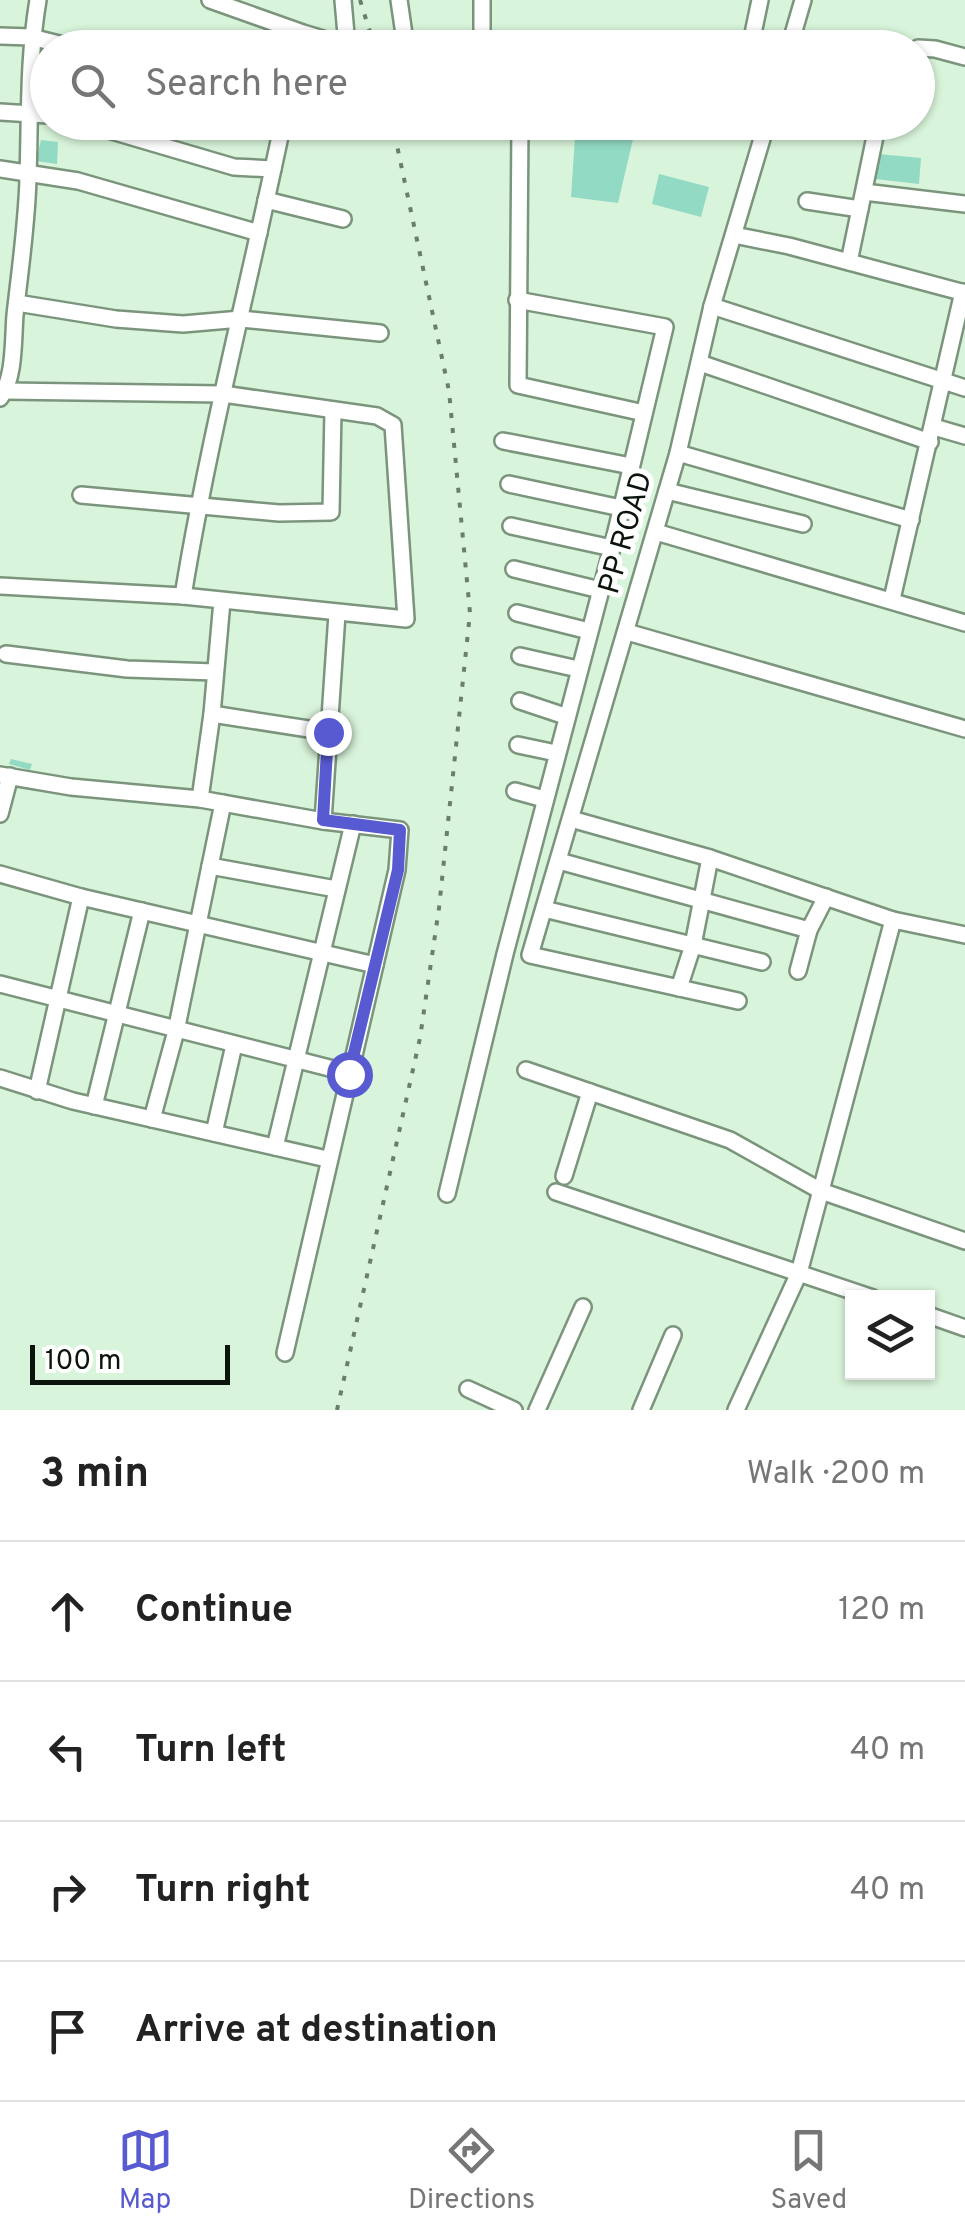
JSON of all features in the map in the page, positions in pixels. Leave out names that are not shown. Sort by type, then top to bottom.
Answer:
[{"type":"street","points":[[33,30],[38,0]]},
{"type":"street","points":[[210,0],[278,30]]},
{"type":"street","points":[[344,0],[348,30]]},
{"type":"street","points":[[400,0],[404,30]]},
{"type":"street","points":[[482,0],[482,30]]},
{"type":"street","points":[[754,30],[760,0]]},
{"type":"street","points":[[794,30],[803,0]]},
{"type":"street","points":[[0,36],[30,38]]},
{"type":"street","points":[[935,48],[965,57]]},
{"type":"street","points":[[0,586],[183,596],[406,619],[392,425],[377,416],[224,394],[3,394],[17,303],[28,172],[30,76]]},
{"type":"street","points":[[0,112],[28,113]]},
{"type":"street","points":[[142,140],[234,167],[273,169]]},
{"type":"street","points":[[183,596],[198,503],[279,140]]},
{"type":"street","points":[[520,140],[518,385],[644,412]]},
{"type":"street","name":"PP ROAD","points":[[678,988],[530,955],[668,491],[712,306],[762,140]]},
{"type":"street","points":[[849,262],[874,140]]},
{"type":"street","points":[[0,169],[78,182],[259,233]]},
{"type":"street","points":[[864,192],[965,204]]},
{"type":"street","points":[[266,200],[342,218]]},
{"type":"street","points":[[807,201],[860,210]]},
{"type":"street","points":[[734,234],[964,293],[962,316],[892,599]]},
{"type":"street","points":[[447,1194],[666,327],[516,300]]},
{"type":"street","points":[[17,303],[80,315],[183,324],[241,318],[380,333]]},
{"type":"street","points":[[712,306],[965,388]]},
{"type":"street","points":[[700,363],[932,435],[965,436]]},
{"type":"street","points":[[81,495],[279,513],[331,512],[333,410]]},
{"type":"street","points":[[503,441],[631,466]]},
{"type":"street","points":[[678,453],[911,520]]},
{"type":"street","points":[[509,484],[621,508]]},
{"type":"street","points":[[668,491],[803,524]]},
{"type":"street","points":[[511,526],[612,548]]},
{"type":"street","points":[[656,532],[965,623]]},
{"type":"street","points":[[514,569],[600,590]]},
{"type":"street","points":[[200,798],[222,601]]},
{"type":"street","points":[[323,820],[337,614]]},
{"type":"street","points":[[518,614],[589,630]]},
{"type":"street","points":[[627,632],[965,729]]},
{"type":"street","points":[[6,654],[127,669],[215,672]]},
{"type":"street","points":[[520,656],[578,669]]},
{"type":"street","points":[[520,702],[565,716]]},
{"type":"street","points":[[212,714],[328,732]]},
{"type":"street","points":[[518,745],[556,753]]},
{"type":"street","points":[[0,814],[5,775],[71,787],[200,798],[400,830],[398,870],[284,1353]]},
{"type":"street","points":[[515,791],[544,799]]},
{"type":"street","points":[[152,1120],[201,924],[223,803]]},
{"type":"street","points":[[571,819],[710,858],[893,920],[965,935]]},
{"type":"street","points":[[276,1147],[352,824]]},
{"type":"street","points":[[710,858],[692,945],[678,988],[738,1001]]},
{"type":"street","points":[[559,860],[809,930]]},
{"type":"street","points":[[210,866],[336,888]]},
{"type":"street","points":[[0,874],[375,965]]},
{"type":"street","points":[[37,1091],[81,896]]},
{"type":"street","points":[[798,971],[809,930],[826,897]]},
{"type":"street","points":[[544,908],[762,962]]},
{"type":"street","points":[[94,1106],[142,911]]},
{"type":"street","points":[[736,1410],[799,1274],[893,920]]},
{"type":"street","points":[[0,984],[349,1074]]},
{"type":"street","points":[[214,1133],[234,1045]]},
{"type":"street","points":[[526,1070],[730,1140],[821,1192],[965,1242]]},
{"type":"street","points":[[0,1078],[94,1106],[328,1159]]},
{"type":"street","points":[[590,1092],[560,1184],[848,1290]]},
{"type":"street","points":[[537,1410],[583,1307]]},
{"type":"street","points":[[935,1318],[965,1328]]},
{"type":"street","points":[[641,1410],[673,1335]]},
{"type":"street","points":[[468,1389],[514,1410]]},
{"type":"building","points":[[41,140],[58,142],[57,164],[36,161]]},
{"type":"building","points":[[575,140],[633,140],[618,203],[571,197]]},
{"type":"building","points":[[878,154],[921,158],[919,184],[875,179]]},
{"type":"building","points":[[659,174],[709,187],[701,217],[652,204]]},
{"type":"building","points":[[11,759],[32,764],[30,770],[9,764]]},
{"type":"railway","points":[[360,0],[369,30]]},
{"type":"railway","points":[[337,1410],[420,1038],[439,908],[470,613],[449,391],[396,140]]},
{"type":"route","points":[[328,732],[323,820],[400,830],[398,870],[349,1074]]}]
